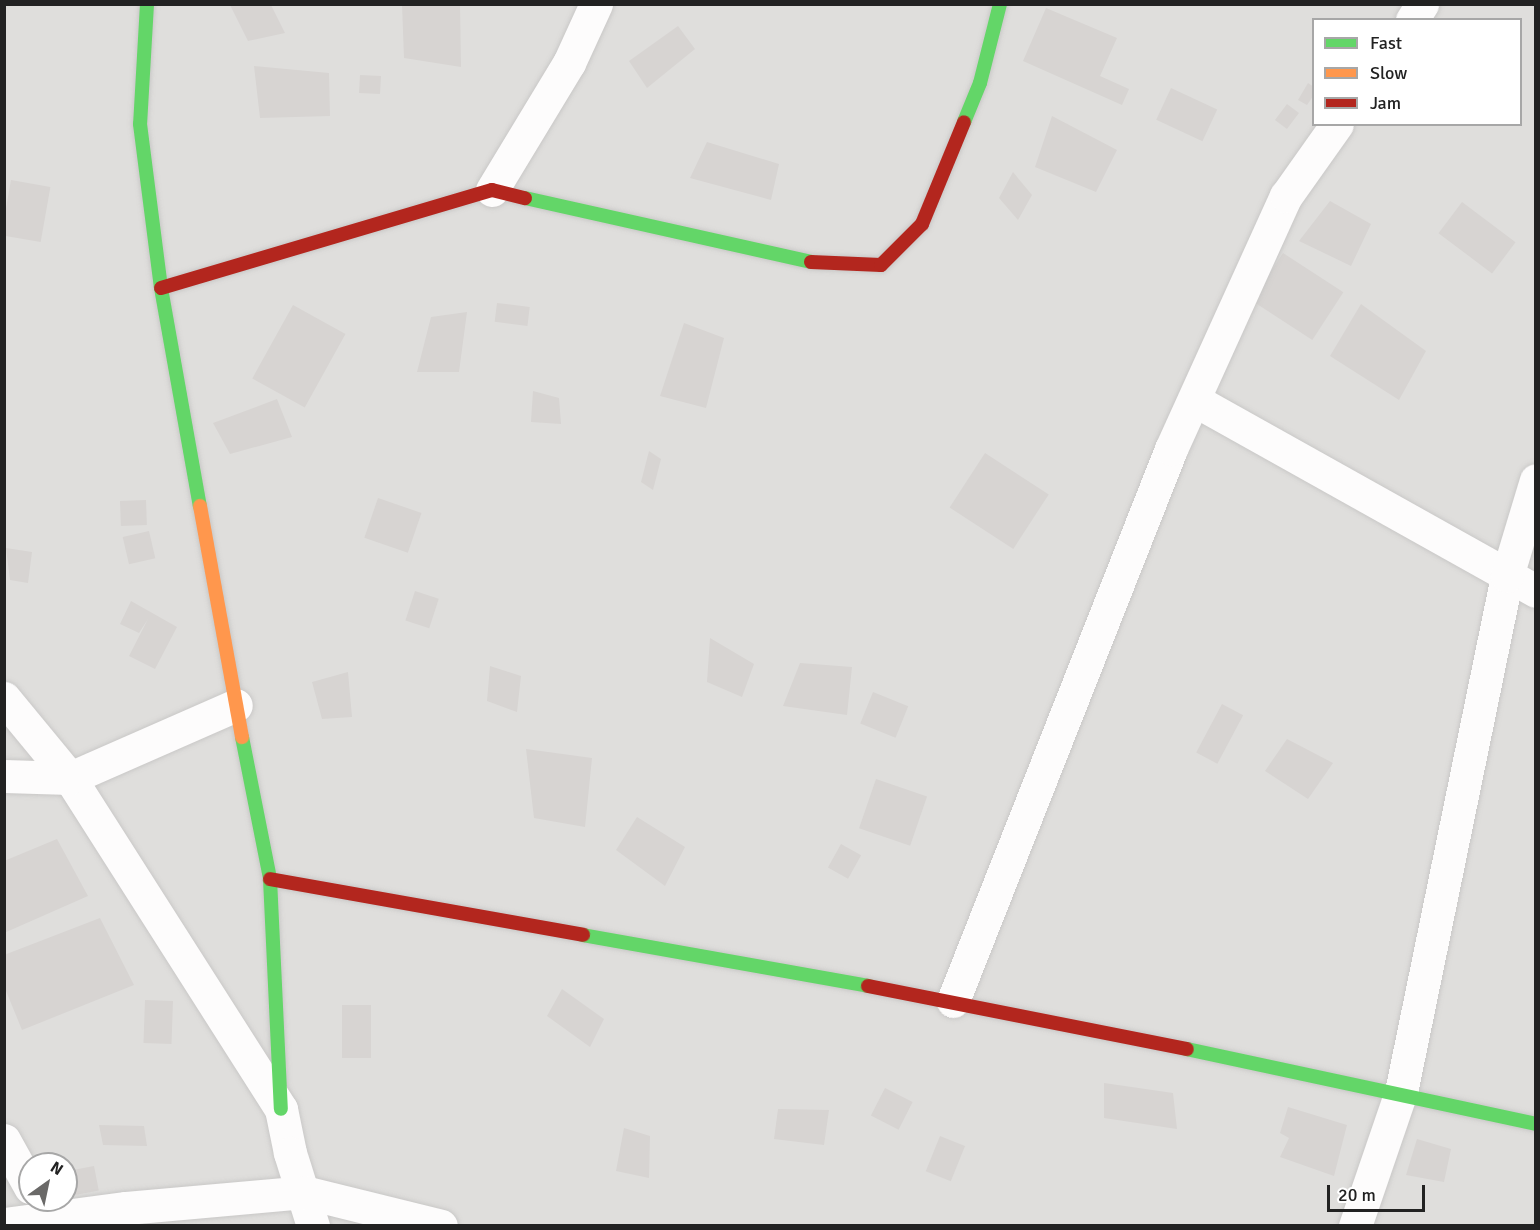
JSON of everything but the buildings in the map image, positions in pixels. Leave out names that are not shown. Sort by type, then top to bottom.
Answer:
[{"type":"street","points":[[147,4],[140,124],[161,288],[236,705],[270,879],[281,1109],[290,1153],[313,1226]]},
{"type":"street","points":[[492,190],[569,63],[596,4]]},
{"type":"street","points":[[161,288],[492,190],[803,262],[881,265],[922,224],[980,83],[1000,4]]},
{"type":"street","points":[[1413,18],[1422,4]]},
{"type":"street","points":[[953,1001],[1158,482],[1286,196],[1336,126]]},
{"type":"street","points":[[1196,400],[1536,591]]},
{"type":"street","points":[[1355,1226],[1401,1092],[1508,576],[1536,480]]},
{"type":"street","points":[[4,698],[70,778],[281,1109]]},
{"type":"street","points":[[4,776],[70,778],[236,705]]},
{"type":"street","points":[[270,879],[953,1001],[1401,1092],[1536,1124]]},
{"type":"street","points":[[4,1140],[18,1165]]},
{"type":"street","points":[[4,1224],[44,1215],[304,1192],[441,1226]]},
{"type":"shaded area","points":[[5,5],[1535,5],[1535,1225],[5,1225]]},
{"type":"traffic: fast","points":[[147,4],[140,124],[161,288],[200,506]]},
{"type":"traffic: fast","points":[[964,122],[980,83],[1000,4]]},
{"type":"traffic: fast","points":[[525,198],[811,262]]},
{"type":"traffic: fast","points":[[242,737],[270,879],[281,1109]]},
{"type":"traffic: fast","points":[[583,935],[868,986]]},
{"type":"traffic: fast","points":[[1187,1049],[1536,1124]]},
{"type":"traffic: slow","points":[[200,506],[242,737]]},
{"type":"traffic: jam","points":[[811,262],[881,265],[922,224],[964,122]]},
{"type":"traffic: jam","points":[[161,288],[492,190],[525,198]]},
{"type":"traffic: jam","points":[[270,879],[583,935]]},
{"type":"traffic: jam","points":[[868,986],[1187,1049]]}]
